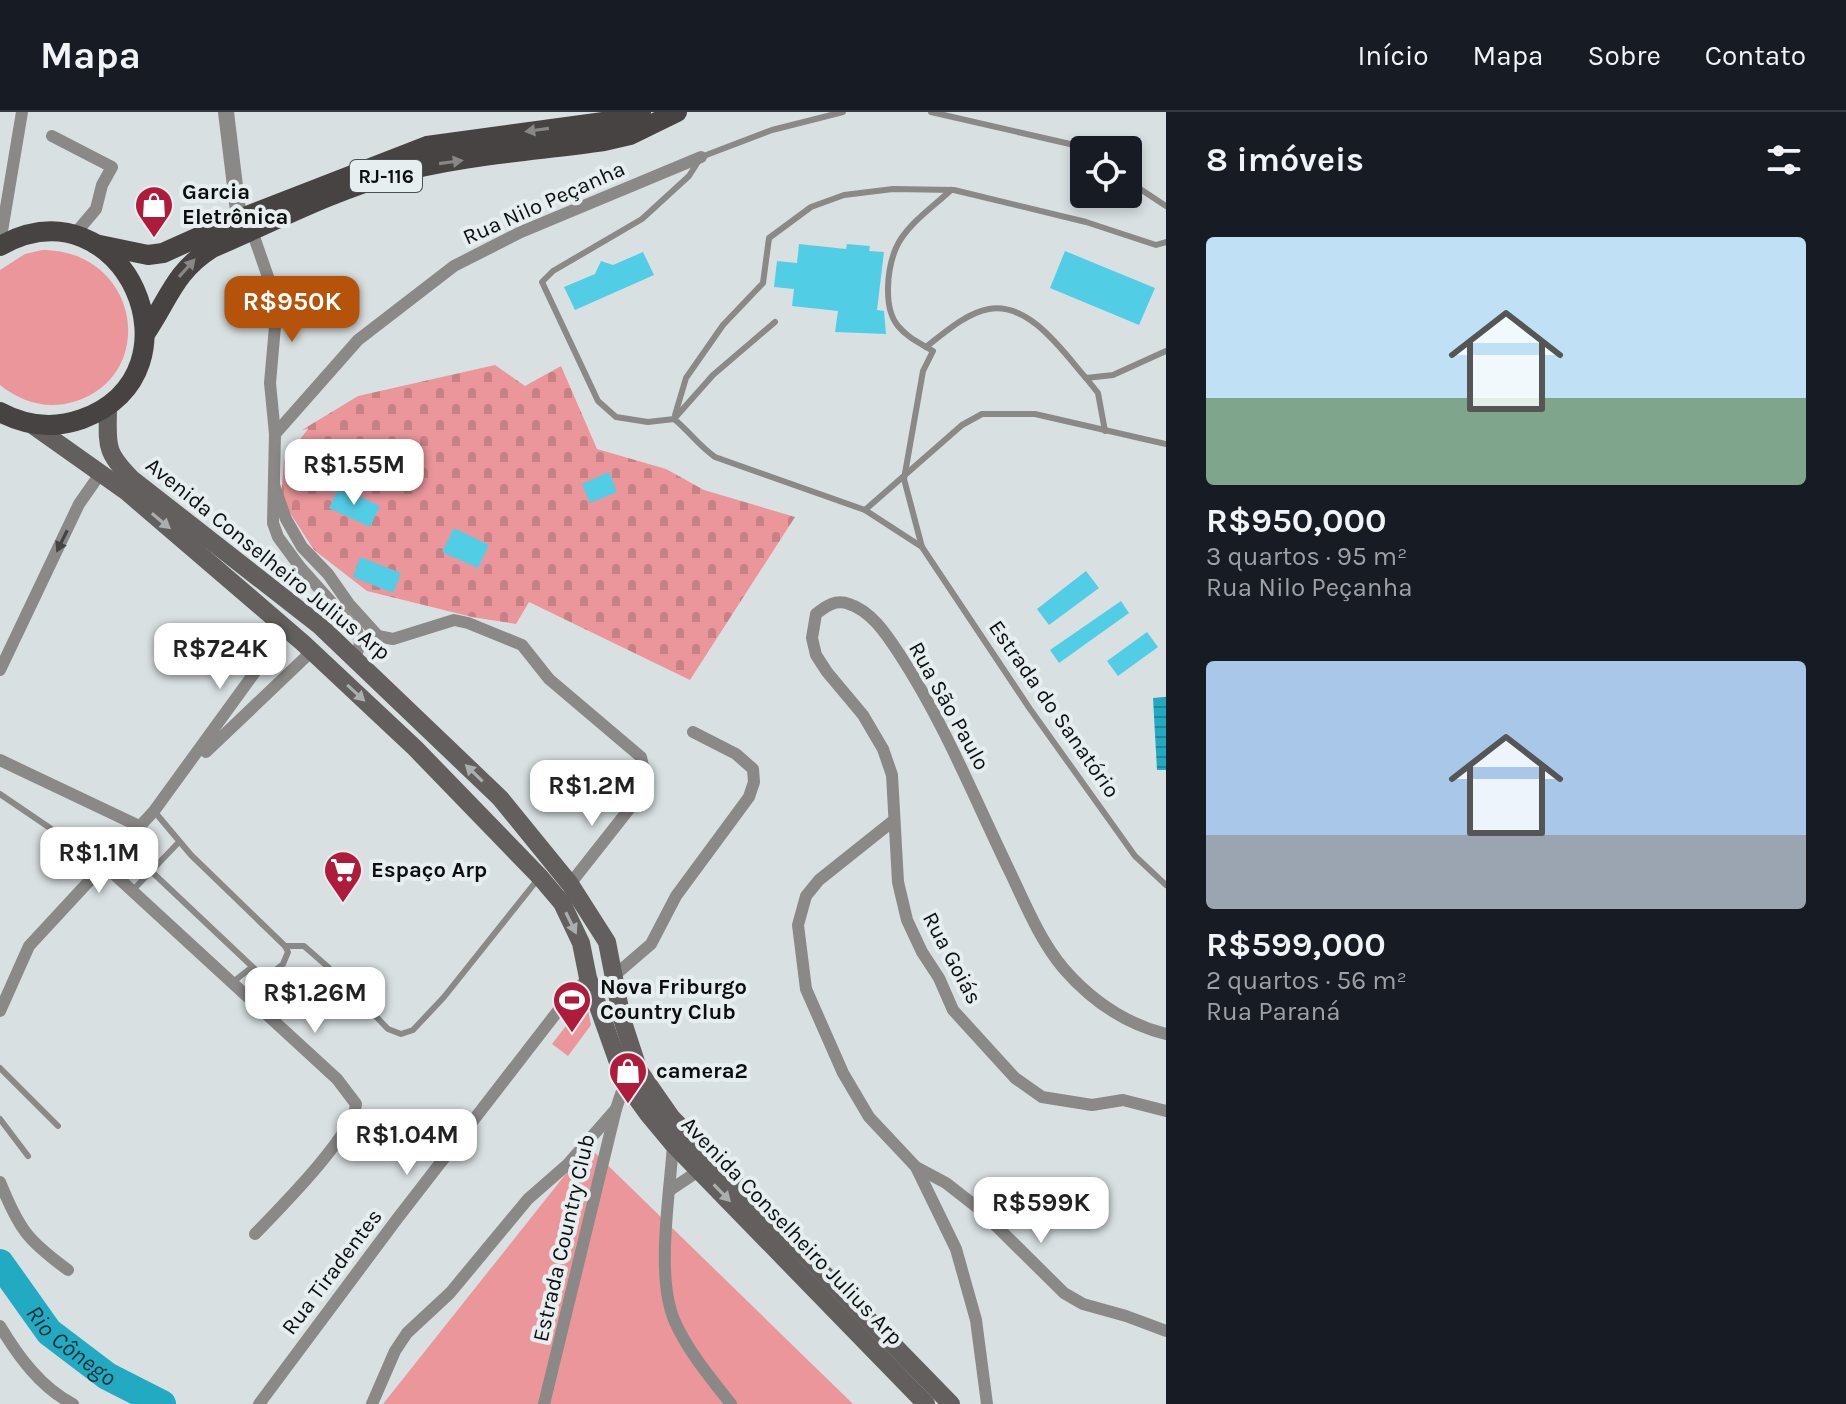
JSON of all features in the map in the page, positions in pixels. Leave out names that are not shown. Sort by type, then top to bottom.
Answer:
[{"type":"main road","name":"RJ-116","points":[[145,334],[192,260],[246,225],[427,146],[610,121],[641,112]]},
{"type":"main road","name":"RJ-116","points":[[0,244],[42,232],[74,235],[95,244],[148,255],[246,225],[391,174],[432,164],[604,141],[630,135],[677,112]]},
{"type":"main road","name":"RJ-116","points":[[0,412],[31,424],[72,423],[108,405],[132,378],[145,334],[139,293],[122,269],[95,244]]},
{"type":"main road","name":"Avenida Conselheiro Julius Arp","points":[[108,405],[109,442],[115,461],[132,479],[296,607],[355,658],[500,798],[570,884],[607,942],[629,1046],[652,1093],[671,1117],[951,1404]]},
{"type":"main road","name":"Avenida Conselheiro Julius Arp","points":[[31,424],[127,492],[287,628],[415,748],[540,877],[562,903],[581,943],[588,978],[625,1082],[648,1114],[673,1144],[926,1404]]},
{"type":"street","points":[[0,244],[22,112]]},
{"type":"street","points":[[226,112],[246,225],[274,294],[276,315],[270,383],[275,434],[273,523],[278,537],[300,567],[357,631],[360,644],[355,658]]},
{"type":"street","points":[[52,136],[112,167],[102,185],[96,209],[74,235]]},
{"type":"street","name":"Rua Nilo Peçanha","points":[[275,434],[358,340],[454,266],[521,232],[701,157]]},
{"type":"street","points":[[0,670],[79,504],[100,474]]},
{"type":"street","points":[[274,485],[286,519],[302,547],[378,636],[393,639],[454,620],[522,645],[549,679],[641,757],[646,779],[641,794],[570,884]]},
{"type":"street","name":"Rua São Paulo","points":[[893,821],[892,775],[883,749],[863,715],[816,655],[812,625],[816,614],[830,603],[849,603],[872,618],[915,679],[961,764],[1033,920],[1063,968],[1090,996],[1114,1012],[1166,1034]]},
{"type":"street","points":[[0,1011],[29,946],[154,811],[287,628]]},
{"type":"street","points":[[183,774],[312,651]]},
{"type":"street","points":[[615,975],[651,944],[676,896],[749,797],[754,782],[753,769],[736,754],[693,732]]},
{"type":"street","points":[[0,760],[139,826]]},
{"type":"street","points":[[893,821],[819,880],[806,896],[798,925],[806,989],[843,1073],[869,1117],[916,1167],[956,1249],[976,1320],[987,1404]]},
{"type":"street","name":"Rua Goiás","points":[[893,821],[898,882],[907,920],[953,1010],[981,1042],[1015,1078],[1042,1097],[1092,1105],[1123,1100],[1166,1111]]},
{"type":"street","points":[[103,864],[337,1079],[356,1104],[351,1122],[255,1234]]},
{"type":"street","name":"Rua Tiradentes","points":[[259,1404],[397,1219],[561,1007],[588,978]]},
{"type":"street","name":"Estrada Country Club","points":[[544,1404],[625,1082]]},
{"type":"street","points":[[372,1404],[395,1351],[407,1333],[450,1293],[528,1199],[568,1164],[616,1109]]},
{"type":"street","points":[[673,1144],[664,1275],[674,1321],[731,1404]]},
{"type":"street","points":[[916,1167],[946,1183],[978,1208],[1064,1293],[1083,1304],[1166,1331]]},
{"type":"street","points":[[670,1190],[700,1170]]},
{"type":"street","points":[[0,1182],[14,1218],[34,1245],[68,1270]]},
{"type":"street","points":[[0,1326],[22,1361],[73,1404]]},
{"type":"lane","points":[[775,322],[713,375],[674,419],[648,422],[616,417],[598,401],[542,282],[553,271],[642,219],[689,176],[701,157],[772,130],[843,112]]},
{"type":"lane","points":[[931,112],[1070,144]]},
{"type":"lane","points":[[674,419],[686,378],[723,325],[763,283],[769,238],[811,207],[844,195],[893,189],[951,190],[1086,222],[1156,245],[1166,242]]},
{"type":"lane","points":[[951,190],[917,220],[896,247],[889,276],[889,300],[895,323],[913,340],[926,347],[956,323],[990,309],[1019,313],[1047,334],[1098,393],[1105,431]]},
{"type":"lane","points":[[1142,190],[1166,206]]},
{"type":"lane","name":"Estrada do Sanatório","points":[[926,347],[933,351],[923,371],[904,479],[922,547],[1107,818],[1135,856],[1166,885]]},
{"type":"lane","points":[[1086,378],[1113,375],[1166,351]]},
{"type":"lane","points":[[865,510],[962,425],[982,414],[1035,414],[1166,444]]},
{"type":"lane","name":"Estrada do Sanatório","points":[[674,419],[687,429],[697,445],[715,457],[865,510],[922,547]]},
{"type":"lane","points":[[0,794],[103,864]]},
{"type":"lane","points":[[152,872],[252,967],[264,974],[273,972],[286,959],[288,952],[285,946],[179,842],[154,811]]},
{"type":"lane","points":[[133,890],[179,842]]},
{"type":"lane","points":[[285,946],[304,946],[388,1029],[401,1034],[413,1030],[444,997],[540,877]]},
{"type":"lane","points":[[233,982],[252,967]]},
{"type":"lane","points":[[0,1068],[58,1126]]},
{"type":"lane","points":[[0,1119],[28,1156]]},
{"type":"green space","points":[[42,250],[76,256],[101,271],[118,293],[127,318],[127,345],[117,370],[98,390],[60,405],[33,402],[0,385],[0,270],[25,254]]},
{"type":"green space","points":[[495,365],[525,386],[561,366],[597,449],[666,469],[704,490],[795,517],[690,680],[529,602],[516,624],[472,617],[367,591],[314,550],[281,499],[284,460],[308,429],[302,430],[358,396]]},
{"type":"green space","name":"Nova Friburgo Country Club","points":[[586,1000],[591,1025],[568,1056],[552,1044]]},
{"type":"green space","points":[[588,1146],[853,1404],[383,1404]]},
{"type":"water","points":[[1166,697],[1166,770],[1157,770],[1153,698]]},
{"type":"building","points":[[799,244],[846,249],[847,244],[870,246],[869,251],[884,252],[877,310],[884,311],[886,334],[835,332],[838,311],[792,306],[794,289],[774,287],[777,261],[797,263]]},
{"type":"building","points":[[1065,251],[1155,288],[1139,325],[1050,288]]},
{"type":"building","points":[[643,252],[654,275],[575,310],[564,287],[595,274],[601,261],[613,265]]},
{"type":"building","points":[[609,472],[617,492],[590,503],[582,484]]},
{"type":"building","points":[[339,487],[380,506],[370,527],[329,508]]},
{"type":"building","points":[[454,528],[489,545],[478,568],[442,552]]},
{"type":"building","points":[[360,557],[401,573],[393,593],[353,577]]},
{"type":"building","points":[[1086,571],[1099,588],[1049,625],[1037,609]]},
{"type":"building","points":[[1121,601],[1129,613],[1059,663],[1050,650]]},
{"type":"building","points":[[1147,632],[1158,647],[1118,676],[1107,661]]},
{"type":"waterway","name":"Rio Cônego","points":[[0,1263],[49,1332],[107,1376],[162,1404]]},
{"type":"place","name":"Garcia Eletrônica","points":[[154,239]]},
{"type":"place","name":"Espaço Arp","points":[[343,904]]},
{"type":"place","name":"Nova Friburgo Country Club","points":[[572,1034]]},
{"type":"place","name":"camera2","points":[[628,1105]]}]
